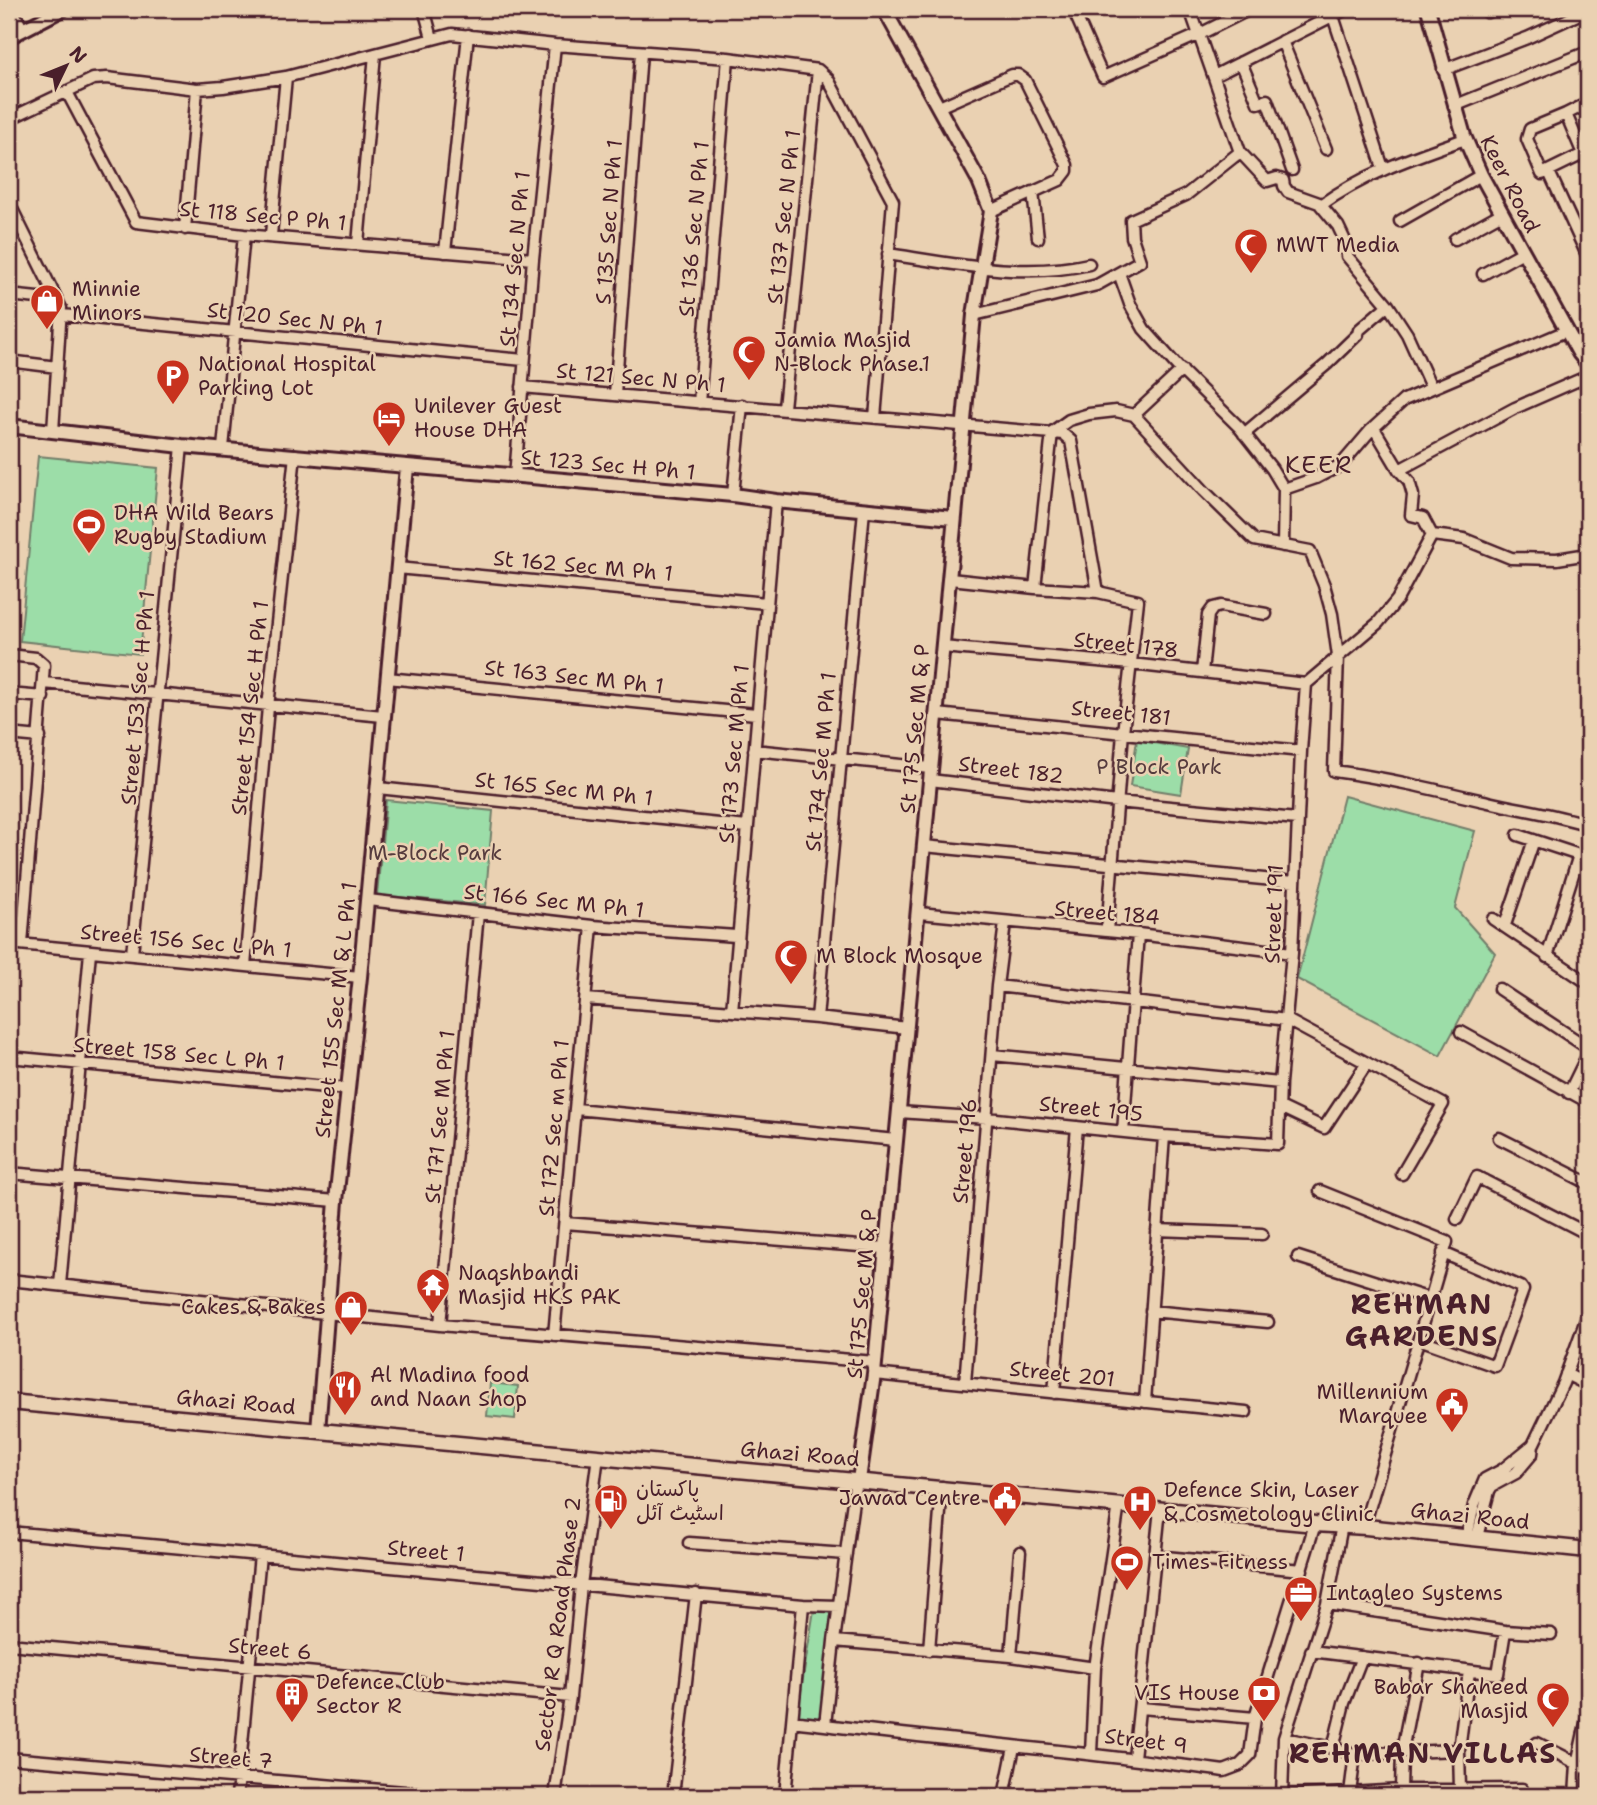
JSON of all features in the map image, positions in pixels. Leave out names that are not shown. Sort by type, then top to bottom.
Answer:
[{"type":"main road","name":"Ghazi Road","points":[[9,1402],[942,1487],[1588,1550]]},
{"type":"street","points":[[12,9],[23,30]]},
{"type":"street","points":[[9,37],[63,9]]},
{"type":"street","points":[[424,9],[432,38]]},
{"type":"street","points":[[884,9],[979,181],[991,211],[1060,180],[1067,171],[1067,165],[1021,76],[1012,75],[939,107]]},
{"type":"street","points":[[1073,9],[1103,77],[1250,9]]},
{"type":"street","points":[[1190,9],[1240,152],[1267,181],[1277,178],[1283,180],[1288,192],[1321,205],[1338,226],[1346,243],[1347,256],[1388,305],[1407,334],[1431,387]]},
{"type":"street","points":[[1214,76],[1346,9]]},
{"type":"street","name":"Keer Road","points":[[1427,9],[1454,106],[1481,175],[1579,354],[1588,364]]},
{"type":"street","points":[[1443,70],[1571,20],[1588,10]]},
{"type":"street","points":[[1333,16],[1383,169]]},
{"type":"street","points":[[9,120],[93,79],[107,78],[197,89],[223,87],[286,77],[452,34],[728,58],[818,70],[828,79],[893,201],[875,418]]},
{"type":"street","points":[[445,252],[468,35]]},
{"type":"street","points":[[1282,41],[1326,149]]},
{"type":"street","name":"St 134 Sec N Ph 1","points":[[515,476],[533,259],[555,45]]},
{"type":"street","name":"S 135 Sec N Ph 1","points":[[614,395],[641,52]]},
{"type":"street","points":[[1454,106],[1588,52]]},
{"type":"street","points":[[358,243],[375,54]]},
{"type":"street","name":"St 136 Sec N Ph 1","points":[[699,402],[728,58]]},
{"type":"street","points":[[1241,62],[1258,103],[1268,100],[1292,170]]},
{"type":"street","name":"St 137 Sec N Ph 1","points":[[784,408],[818,70]]},
{"type":"street","points":[[271,235],[286,77]]},
{"type":"street","points":[[186,229],[197,89]]},
{"type":"street","name":"St 118 Sec P Ph 1","points":[[67,92],[136,222],[186,229],[533,259]]},
{"type":"street","points":[[1566,114],[1583,141],[1586,153],[1542,174],[1527,139],[1530,130],[1588,103]]},
{"type":"street","points":[[1321,205],[1383,169],[1465,139]]},
{"type":"street","points":[[974,315],[1097,285],[1140,261],[1132,237],[1131,220],[1186,195],[1240,152]]},
{"type":"street","points":[[1549,172],[1588,257]]},
{"type":"street","points":[[1400,221],[1481,175]]},
{"type":"street","points":[[1033,192],[1038,239]]},
{"type":"street","points":[[9,204],[62,315],[53,431]]},
{"type":"street","name":"St 175 Sec M & P","points":[[858,1480],[875,1368],[974,315],[991,211]]},
{"type":"street","points":[[1455,239],[1502,213]]},
{"type":"street","points":[[223,448],[244,234]]},
{"type":"street","points":[[1483,274],[1523,253]]},
{"type":"street","points":[[888,254],[981,268],[1032,271],[1063,270],[1089,264]]},
{"type":"street","points":[[1119,273],[1130,304],[1144,329],[1244,434],[1272,469],[1284,489],[1283,546]]},
{"type":"street","points":[[9,295],[47,299],[55,296]]},
{"type":"street","points":[[1244,434],[1328,364],[1359,330],[1388,305]]},
{"type":"street","name":"St 120 Sec N Ph 1","points":[[62,315],[524,360]]},
{"type":"street","points":[[1284,489],[1316,478],[1341,465],[1404,400],[1566,331]]},
{"type":"street","points":[[9,361],[57,367]]},
{"type":"street","points":[[1134,415],[1182,370]]},
{"type":"street","points":[[1399,470],[1515,408],[1588,376]]},
{"type":"street","name":"St 121 Sec N Ph 1","points":[[523,387],[1052,432]]},
{"type":"street","points":[[733,495],[741,405]]},
{"type":"street","points":[[1035,589],[1052,432],[1069,420],[1089,414],[1116,411],[1134,415],[1204,492],[1254,540],[1310,551],[1329,604],[1338,656],[1334,771],[1384,778],[1492,803],[1557,814],[1588,825]]},
{"type":"street","name":"St 123 Sec H Ph 1","points":[[9,426],[182,446],[733,495],[776,502],[953,518]]},
{"type":"street","points":[[1374,428],[1399,470],[1409,481],[1413,495],[1411,515],[1423,518],[1432,535]]},
{"type":"street","points":[[1052,432],[1063,434],[1071,441],[1098,592]]},
{"type":"street","name":"Street 153 Sec H Ph 1","points":[[132,954],[182,446]]},
{"type":"street","name":"Street 154 Sec H Ph 1","points":[[245,966],[268,707],[295,455]]},
{"type":"street","name":"Street 155 Sec M & L Ph 1","points":[[318,1431],[346,1089],[368,900],[407,467]]},
{"type":"street","name":"St 173 Sec M Ph 1","points":[[732,1011],[736,936],[776,502]]},
{"type":"street","name":"St 174 Sec M Ph 1","points":[[817,1018],[864,510]]},
{"type":"street","points":[[1432,535],[1464,539],[1511,558],[1557,559],[1588,554]]},
{"type":"street","points":[[1306,684],[1378,623],[1391,607],[1432,535]]},
{"type":"street","name":"St 162 Sec M Ph 1","points":[[397,568],[766,603]]},
{"type":"street","points":[[950,579],[1035,589],[1098,592],[1138,601],[1123,732],[1107,931]]},
{"type":"street","points":[[1202,673],[1208,615],[1213,608],[1266,614]]},
{"type":"street","name":"Street 178","points":[[942,647],[1131,664],[1306,684]]},
{"type":"street","points":[[9,655],[36,658],[44,665],[22,944]]},
{"type":"street","name":"St 163 Sec M Ph 1","points":[[387,678],[756,715]]},
{"type":"street","points":[[44,683],[268,707],[383,716]]},
{"type":"street","name":"Street 191","points":[[1278,1144],[1280,1083],[1292,953],[1306,684]]},
{"type":"street","points":[[9,694],[43,697]]},
{"type":"street","name":"Street 181","points":[[937,714],[1301,751]]},
{"type":"street","points":[[9,734],[40,737]]},
{"type":"street","name":"Street 182","points":[[754,750],[841,759],[1118,802],[1297,819]]},
{"type":"street","name":"St 165 Sec M Ph 1","points":[[378,789],[747,827]]},
{"type":"street","points":[[1518,835],[1583,856],[1547,957]]},
{"type":"street","points":[[1505,925],[1534,840]]},
{"type":"street","points":[[924,846],[1294,881]]},
{"type":"street","name":"St 166 Sec M Ph 1","points":[[368,900],[592,926],[736,936]]},
{"type":"street","name":"St 171 Sec M Ph 1","points":[[440,1325],[478,913]]},
{"type":"street","name":"Street 184","points":[[919,913],[1138,934],[1292,953]]},
{"type":"street","points":[[1493,919],[1588,983]]},
{"type":"street","name":"Street 196","points":[[965,1383],[1004,923]]},
{"type":"street","name":"St 172 Sec m Ph 1","points":[[554,1335],[592,926]]},
{"type":"street","points":[[1123,1132],[1138,934]]},
{"type":"street","name":"Street 156 Sec L Ph 1","points":[[9,943],[360,977]]},
{"type":"street","points":[[60,1285],[90,952]]},
{"type":"street","points":[[997,986],[1287,1020],[1443,1104],[1402,1174]]},
{"type":"street","points":[[1499,989],[1588,1048]]},
{"type":"street","points":[[586,999],[907,1028]]},
{"type":"street","points":[[1461,1032],[1588,1102]]},
{"type":"street","points":[[1569,1093],[1588,1054]]},
{"type":"street","points":[[992,1055],[1280,1083]]},
{"type":"street","name":"Street 158 Sec L Ph 1","points":[[9,1057],[346,1089]]},
{"type":"street","points":[[1280,1107],[1324,1128],[1367,1063]]},
{"type":"street","points":[[576,1109],[896,1140]]},
{"type":"street","name":"Street 195","points":[[899,1112],[1278,1144]]},
{"type":"street","points":[[1054,1393],[1077,1127]]},
{"type":"street","points":[[1145,1402],[1164,1136]]},
{"type":"street","points":[[1499,1138],[1588,1183]]},
{"type":"street","points":[[9,1173],[336,1201]]},
{"type":"street","points":[[1457,1219],[1477,1177],[1588,1234]]},
{"type":"street","points":[[1320,1191],[1447,1242],[1366,1527]]},
{"type":"street","points":[[565,1223],[886,1248]]},
{"type":"street","points":[[1157,1230],[1262,1234]]},
{"type":"street","points":[[1419,1339],[1495,1366],[1523,1290],[1443,1253]]},
{"type":"street","points":[[1298,1257],[1430,1299]]},
{"type":"street","name":"Street 201","points":[[9,1280],[875,1368],[965,1383],[1246,1412]]},
{"type":"street","points":[[1151,1311],[1268,1322]]},
{"type":"street","points":[[1472,1537],[1474,1505],[1485,1479],[1502,1470],[1533,1444],[1552,1408],[1588,1314]]},
{"type":"street","points":[[1566,1374],[1588,1385]]},
{"type":"street","name":"Sector R Q Road Phase 2","points":[[555,1796],[570,1697],[598,1456]]},
{"type":"street","points":[[825,1725],[834,1641],[858,1480]]},
{"type":"street","points":[[929,1650],[942,1487]]},
{"type":"street","points":[[1091,1753],[1096,1668],[1119,1504]]},
{"type":"street","points":[[1134,1758],[1160,1509]]},
{"type":"street","name":"Street 9","points":[[793,1721],[1014,1747],[1091,1753],[1224,1771],[1240,1765],[1250,1755],[1255,1718],[1315,1524]]},
{"type":"street","points":[[1342,1525],[1327,1604],[1284,1738],[1282,1796],[1401,1790],[1522,1789]]},
{"type":"street","name":"Street 1","points":[[9,1532],[803,1605],[839,1606]]},
{"type":"street","points":[[690,1543],[846,1554]]},
{"type":"street","points":[[1011,1656],[1020,1552]]},
{"type":"street","points":[[237,1796],[260,1555]]},
{"type":"street","points":[[1155,1556],[1302,1570]]},
{"type":"street","points":[[673,1796],[696,1594]]},
{"type":"street","points":[[1327,1604],[1505,1631],[1550,1634]]},
{"type":"street","points":[[785,1796],[803,1605]]},
{"type":"street","points":[[1311,1651],[1498,1675],[1505,1631]]},
{"type":"street","points":[[834,1641],[1011,1656],[1096,1668]]},
{"type":"street","name":"Street 6","points":[[9,1644],[570,1697]]},
{"type":"street","points":[[1333,1748],[1343,1703],[1362,1657]]},
{"type":"street","points":[[1401,1790],[1402,1751],[1419,1663]]},
{"type":"street","points":[[1460,1789],[1459,1750],[1469,1671]]},
{"type":"street","points":[[1140,1708],[1255,1718]]},
{"type":"street","points":[[1575,1796],[1577,1764],[1588,1714]]},
{"type":"street","points":[[1284,1738],[1354,1754],[1459,1750]]},
{"type":"street","points":[[1537,1743],[1588,1769]]},
{"type":"street","points":[[1004,1796],[1014,1747]]},
{"type":"street","points":[[1350,1793],[1354,1754]]},
{"type":"street","name":"Street 7","points":[[9,1758],[451,1796]]},
{"type":"green space","name":"DHA Wild Bears Rugby Stadium","points":[[38,456],[158,468],[140,654],[20,641]]},
{"type":"green space","name":"P Block Park","points":[[1137,740],[1188,749],[1181,794],[1130,786]]},
{"type":"green space","points":[[1344,796],[1475,831],[1455,908],[1495,953],[1440,1056],[1297,979]]},
{"type":"green space","name":"M-Block Park","points":[[386,800],[493,811],[485,905],[377,895]]},
{"type":"green space","points":[[490,1383],[518,1386],[515,1419],[487,1416]]},
{"type":"green space","points":[[814,1610],[831,1613],[822,1722],[797,1716]]},
{"type":"place","name":"MWT Media","points":[[1251,275]]},
{"type":"place","name":"Minnie Minors","points":[[47,331]]},
{"type":"place","name":"Jamia Masjid N-Block Phase.1","points":[[749,382]]},
{"type":"place","name":"National Hospital Parking Lot","points":[[173,406]]},
{"type":"place","name":"Unilever Guest House DHA","points":[[389,448]]},
{"type":"place","name":"DHA Wild Bears Rugby Stadium","points":[[89,555]]},
{"type":"place","name":"M Block Mosque","points":[[791,986]]},
{"type":"place","name":"Naqshbandi Masjid HKS PAK","points":[[433,1315]]},
{"type":"place","name":"Cakes & Bakes","points":[[351,1337]]},
{"type":"place","name":"Al Madina food and Naan Shop","points":[[345,1417]]},
{"type":"place","name":"Millennium Marquee","points":[[1452,1434]]},
{"type":"place","name":"Jawad Centre","points":[[1005,1528]]},
{"type":"place","name":"پاکستان اسٹیٹ آئل","points":[[611,1531]]},
{"type":"place","name":"Defence Skin, Laser & Cosmetology Clinic","points":[[1140,1532]]},
{"type":"place","name":"Times Fitness","points":[[1127,1592]]},
{"type":"place","name":"Intagleo Systems","points":[[1301,1623]]},
{"type":"place","name":"VIS House","points":[[1264,1723]]},
{"type":"place","name":"Defence Club Sector R","points":[[292,1724]]},
{"type":"place","name":"Babar Shaheed Masjid","points":[[1553,1729]]},
{"type":"district","name":"KEER","points":[[1319,465]]},
{"type":"district","name":"REHMAN GARDENS","points":[[1422,1320]]},
{"type":"district","name":"REHMAN VILLAS","points":[[1423,1753]]}]
